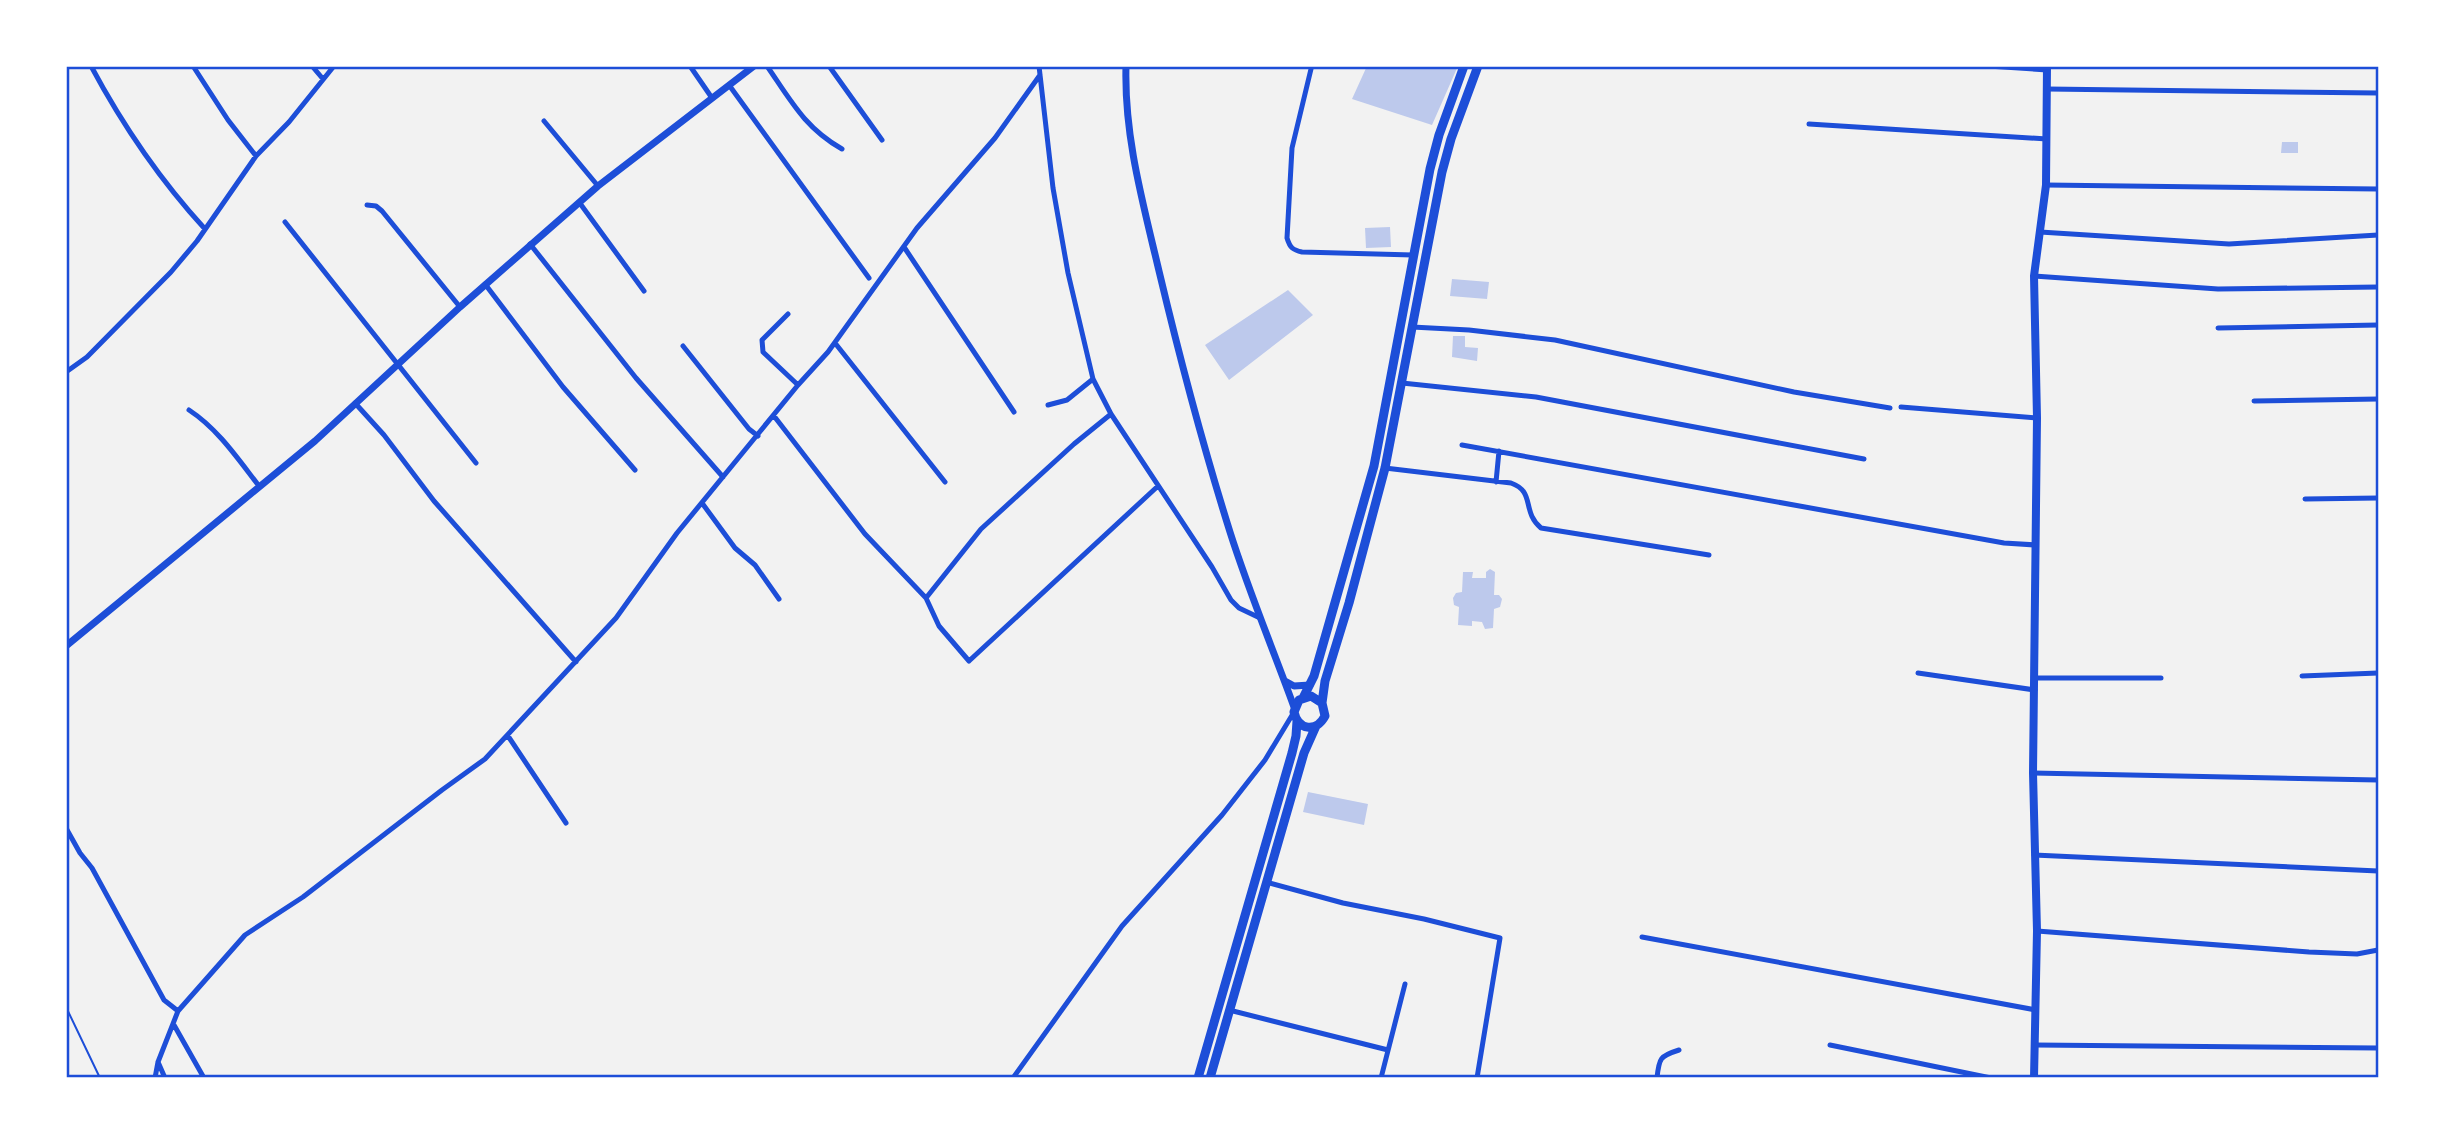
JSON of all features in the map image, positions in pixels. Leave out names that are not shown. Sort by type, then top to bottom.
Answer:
[{"type":"main road","points":[[1198,1077],[1292,752],[1296,736],[1295,713],[1341,587],[1374,466],[1413,255],[1439,135],[1464,66]]},
{"type":"main road","points":[[1319,700],[1349,603],[1385,468],[1442,172],[1478,66]]},
{"type":"main road","points":[[2034,1077],[2037,931],[2033,773],[2037,418],[2034,276],[2046,185],[2047,68]]},
{"type":"main road","points":[[1210,1077],[1304,752],[1316,726],[1325,716],[1319,700],[1305,690]]},
{"type":"main road","points":[[1295,713],[1306,727],[1316,726]]},
{"type":"street","points":[[91,66],[103,89],[159,171],[205,229]]},
{"type":"street","points":[[193,66],[228,120],[256,156]]},
{"type":"street","points":[[312,66],[323,79]]},
{"type":"street","points":[[66,372],[86,357],[171,272],[256,156],[289,122],[334,66]]},
{"type":"street","points":[[690,66],[712,98]]},
{"type":"street","points":[[66,646],[315,441],[485,284],[579,202],[754,66]]},
{"type":"street","points":[[766,66],[807,124],[824,139],[842,149]]},
{"type":"street","points":[[829,66],[882,140]]},
{"type":"street","points":[[1039,66],[1062,237],[1093,379],[1111,414],[1230,600],[1239,608],[1260,618]]},
{"type":"street","points":[[1013,1077],[1122,926],[1222,815],[1265,760],[1295,713],[1227,523],[1185,376],[1129,132],[1126,66]]},
{"type":"street","points":[[1988,66],[2047,68]]},
{"type":"street","points":[[1311,69],[1292,148],[1287,238],[1289,246],[1302,252],[1413,255]]},
{"type":"street","points":[[155,1077],[158,1062],[178,1012],[245,934],[303,897],[485,759],[616,618],[702,503],[835,343],[904,247],[941,199],[995,138],[1040,75]]},
{"type":"street","points":[[729,85],[869,278]]},
{"type":"street","points":[[2047,89],[2378,93]]},
{"type":"street","points":[[544,121],[598,186]]},
{"type":"street","points":[[1809,124],[2048,139]]},
{"type":"street","points":[[2046,185],[2378,188]]},
{"type":"street","points":[[579,202],[644,292]]},
{"type":"street","points":[[367,205],[376,206],[382,211],[460,307]]},
{"type":"street","points":[[285,222],[477,463]]},
{"type":"street","points":[[2040,232],[2229,244],[2378,235]]},
{"type":"street","points":[[530,244],[636,379],[723,477]]},
{"type":"street","points":[[904,247],[1014,412]]},
{"type":"street","points":[[2034,276],[2218,289],[2378,287]]},
{"type":"street","points":[[485,284],[563,387],[635,470]]},
{"type":"street","points":[[788,314],[762,340],[763,352],[798,385]]},
{"type":"street","points":[[2218,328],[2378,325]]},
{"type":"street","points":[[1412,327],[1469,330],[1555,340],[1794,392],[1890,408]]},
{"type":"street","points":[[835,343],[945,482]]},
{"type":"street","points":[[683,346],[749,429],[758,436]]},
{"type":"street","points":[[1048,405],[1067,400],[1093,379]]},
{"type":"street","points":[[1402,383],[1536,397],[1864,459]]},
{"type":"street","points":[[2254,401],[2378,399]]},
{"type":"street","points":[[355,403],[384,435],[434,501],[576,663]]},
{"type":"street","points":[[1901,407],[2037,418]]},
{"type":"street","points":[[189,410],[201,418],[230,449],[259,486]]},
{"type":"street","points":[[926,598],[981,529],[1111,414]]},
{"type":"street","points":[[774,416],[865,534],[926,598],[939,626],[966,660],[971,660],[1158,486]]},
{"type":"street","points":[[1462,445],[2004,543],[2036,545]]},
{"type":"street","points":[[1496,482],[1499,452]]},
{"type":"street","points":[[1385,468],[1521,487],[1533,521],[1541,528],[1709,555]]},
{"type":"street","points":[[2305,499],[2378,498]]},
{"type":"street","points":[[702,503],[735,548],[755,565],[779,599]]},
{"type":"street","points":[[1918,673],[2035,690]]},
{"type":"street","points":[[2302,676],[2378,673]]},
{"type":"street","points":[[2035,678],[2161,678]]},
{"type":"street","points":[[1284,681],[1305,690]]},
{"type":"street","points":[[508,736],[566,823]]},
{"type":"street","points":[[2033,773],[2378,780]]},
{"type":"street","points":[[66,828],[92,868],[164,1000],[178,1012]]},
{"type":"street","points":[[2034,855],[2378,871]]},
{"type":"street","points":[[1266,882],[1343,903],[1424,919],[1500,939],[1477,1077]]},
{"type":"street","points":[[2037,931],[2309,953],[2357,954],[2378,950]]},
{"type":"street","points":[[1642,937],[2036,1010]]},
{"type":"street","points":[[1381,1077],[1405,984]]},
{"type":"street","points":[[1229,1010],[1388,1050]]},
{"type":"street","points":[[174,1026],[204,1077]]},
{"type":"street","points":[[1830,1045],[1991,1077]]},
{"type":"street","points":[[2035,1045],[2378,1048]]},
{"type":"street","points":[[1657,1077],[1658,1062],[1661,1058],[1679,1050]]},
{"type":"street","points":[[158,1062],[165,1077]]},
{"type":"path","points":[[66,1007],[100,1077]]},
{"type":"building","points":[[1367,66],[1458,66],[1432,125],[1352,99]]},
{"type":"building","points":[[2282,142],[2298,142],[2298,153],[2281,153]]},
{"type":"building","points":[[1390,227],[1391,247],[1366,248],[1365,228]]},
{"type":"building","points":[[1452,279],[1489,282],[1487,299],[1450,296]]},
{"type":"building","points":[[1288,290],[1313,315],[1229,380],[1205,345]]},
{"type":"building","points":[[1453,336],[1465,336],[1465,347],[1478,348],[1477,361],[1452,357]]},
{"type":"building","points":[[1490,569],[1495,572],[1494,595],[1499,595],[1502,599],[1500,607],[1494,609],[1493,628],[1485,629],[1482,622],[1472,621],[1472,626],[1458,625],[1459,607],[1454,605],[1453,598],[1456,593],[1462,592],[1463,572],[1473,572],[1472,578],[1486,578],[1486,572]]},
{"type":"building","points":[[1308,792],[1368,804],[1364,825],[1303,812]]}]
